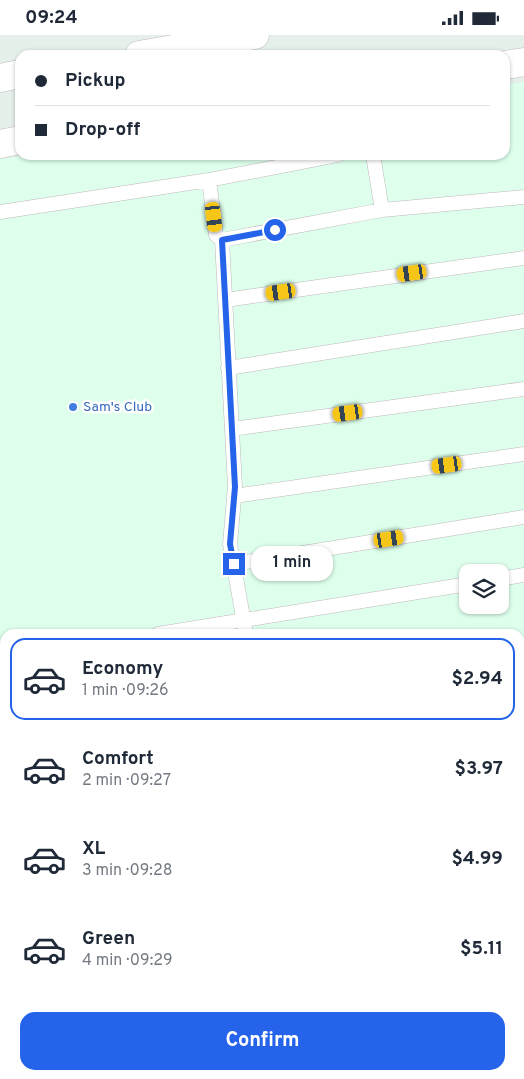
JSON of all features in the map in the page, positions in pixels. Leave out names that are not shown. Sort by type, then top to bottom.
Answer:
[{"type":"street","points":[[168,50],[255,35]]},
{"type":"street","points":[[510,64],[524,62]]},
{"type":"street","points":[[0,78],[15,76]]},
{"type":"street","points":[[0,144],[15,141]]},
{"type":"lane","points":[[0,211],[210,179],[311,160]]},
{"type":"lane","points":[[374,160],[382,210]]},
{"type":"lane","points":[[210,179],[216,235],[222,240],[234,496],[230,544],[245,627]]},
{"type":"lane","points":[[222,240],[382,210],[524,197]]},
{"type":"lane","points":[[225,300],[524,257]]},
{"type":"lane","points":[[228,368],[524,321]]},
{"type":"lane","points":[[232,429],[524,389]]},
{"type":"lane","points":[[234,496],[524,453]]},
{"type":"lane","points":[[234,564],[524,517]]},
{"type":"lane","points":[[509,578],[524,575]]},
{"type":"lane","points":[[220,629],[245,627],[459,586]]},
{"type":"shaded area","points":[[524,82],[524,629],[0,629],[0,159],[15,157],[15,160],[510,160],[510,84]]},
{"type":"place","name":"Sam's Club","points":[[73,407]]},
{"type":"route","points":[[234,564],[230,544],[235,487],[222,240],[275,230]]}]
